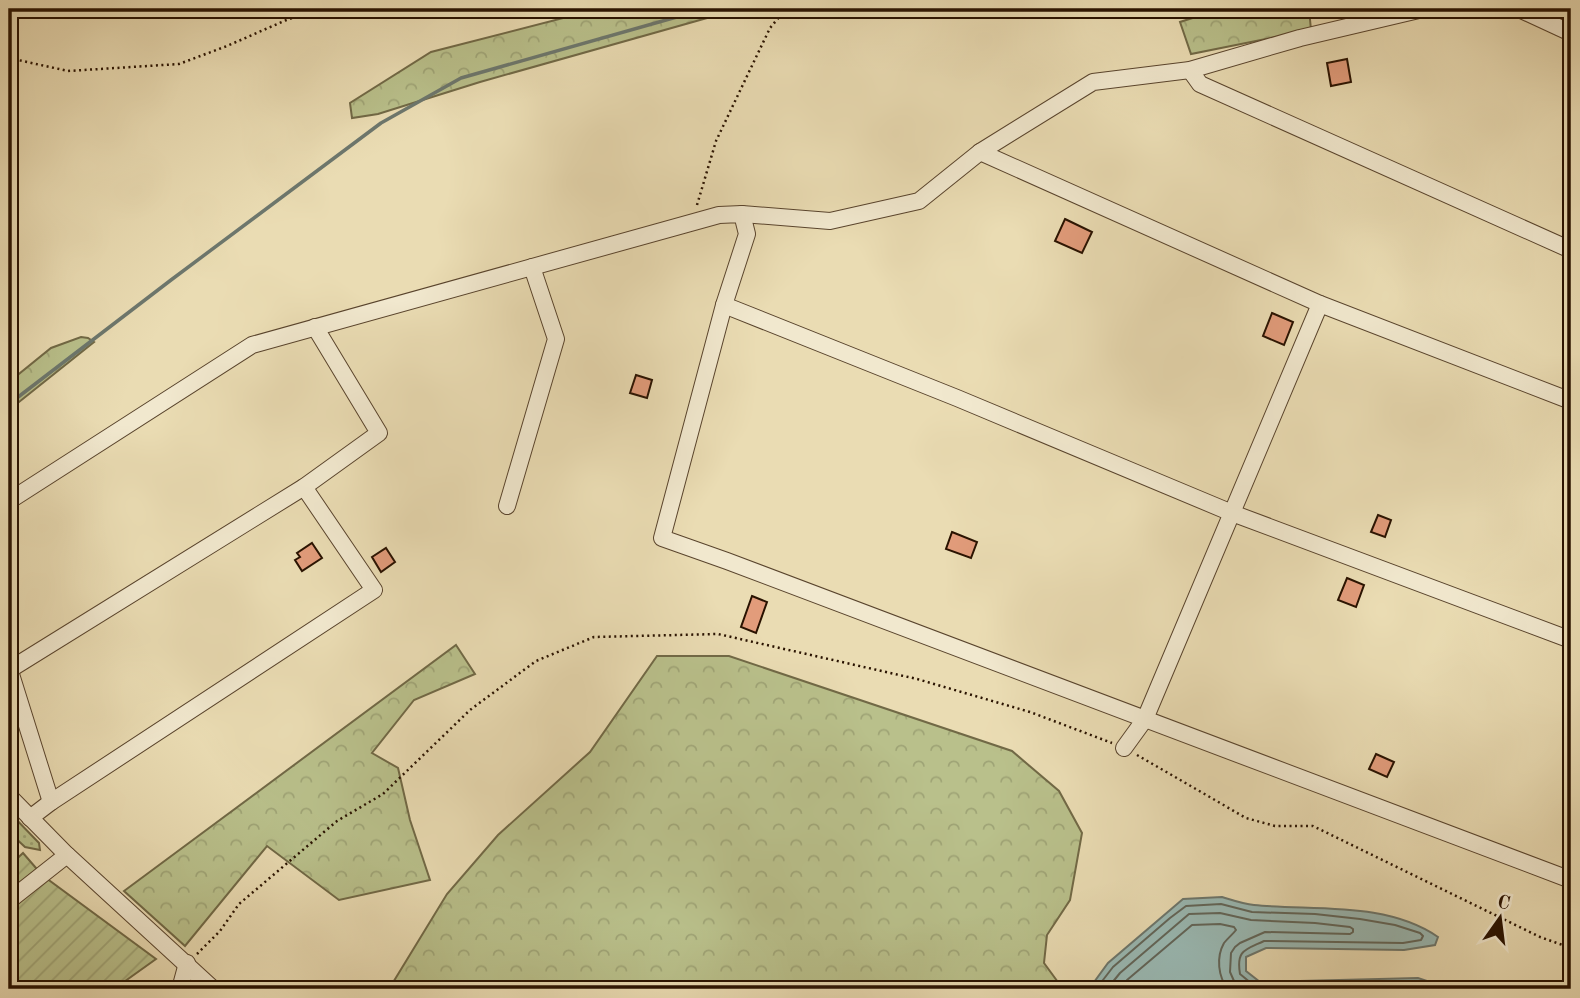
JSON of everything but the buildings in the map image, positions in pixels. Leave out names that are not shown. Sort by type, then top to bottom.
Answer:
[{"type":"street","points":[[9,501],[251,345],[719,215],[743,214],[831,221],[919,201],[980,152],[1094,82],[1190,70],[1300,38],[1423,9]]},
{"type":"street","points":[[1519,9],[1571,33]]},
{"type":"street","points":[[1190,70],[1200,84],[1571,250]]},
{"type":"street","points":[[980,152],[1320,303],[1571,401]]},
{"type":"street","points":[[743,214],[747,234],[724,305],[662,538],[1571,880]]},
{"type":"street","points":[[507,506],[556,339],[532,267]]},
{"type":"street","points":[[1124,748],[1145,719],[1320,303]]},
{"type":"street","points":[[724,305],[957,398],[1232,513],[1571,640]]},
{"type":"street","points":[[51,802],[9,669],[304,487],[379,433],[316,327]]},
{"type":"street","points":[[30,818],[374,590],[304,487]]},
{"type":"street","points":[[9,796],[67,855],[214,989]]},
{"type":"street","points":[[9,902],[67,855]]},
{"type":"street","points":[[180,989],[187,963]]},
{"type":"path","points":[[9,58],[68,71],[179,64],[316,9]]},
{"type":"path","points":[[692,223],[716,141],[770,28],[780,16],[795,9]]},
{"type":"path","points":[[187,963],[220,931],[239,904],[337,821],[383,793],[470,710],[536,661],[594,637],[718,634],[930,683],[1030,712],[1124,748],[1246,818],[1275,826],[1313,826],[1540,937],[1571,948]]},
{"type":"green space","points":[[598,9],[739,9],[480,82],[378,114],[352,118],[350,103],[431,52]]},
{"type":"green space","points":[[1221,9],[1309,9],[1311,30],[1191,54],[1180,22]]},
{"type":"green space","points":[[81,337],[94,342],[9,410],[9,382],[51,348]]},
{"type":"green space","points":[[456,645],[475,674],[414,700],[372,753],[398,768],[410,820],[430,880],[339,900],[267,846],[185,946],[124,891]]},
{"type":"green space","points":[[657,656],[729,656],[1012,751],[1059,791],[1082,833],[1070,900],[1047,935],[1044,963],[1063,989],[389,989],[447,894],[498,835],[590,752]]},
{"type":"green space","points":[[9,812],[39,843],[40,850],[25,847],[9,832]]},
{"type":"green space","points":[[23,853],[42,875],[156,959],[114,989],[9,989],[9,866]]},
{"type":"water","points":[[1222,897],[1254,905],[1372,913],[1418,926],[1438,937],[1435,945],[1404,950],[1266,948],[1246,957],[1246,971],[1260,982],[1418,978],[1451,989],[1089,989],[1108,963],[1183,899]]},
{"type":"waterway","points":[[9,404],[381,123],[461,78],[705,9]]}]
